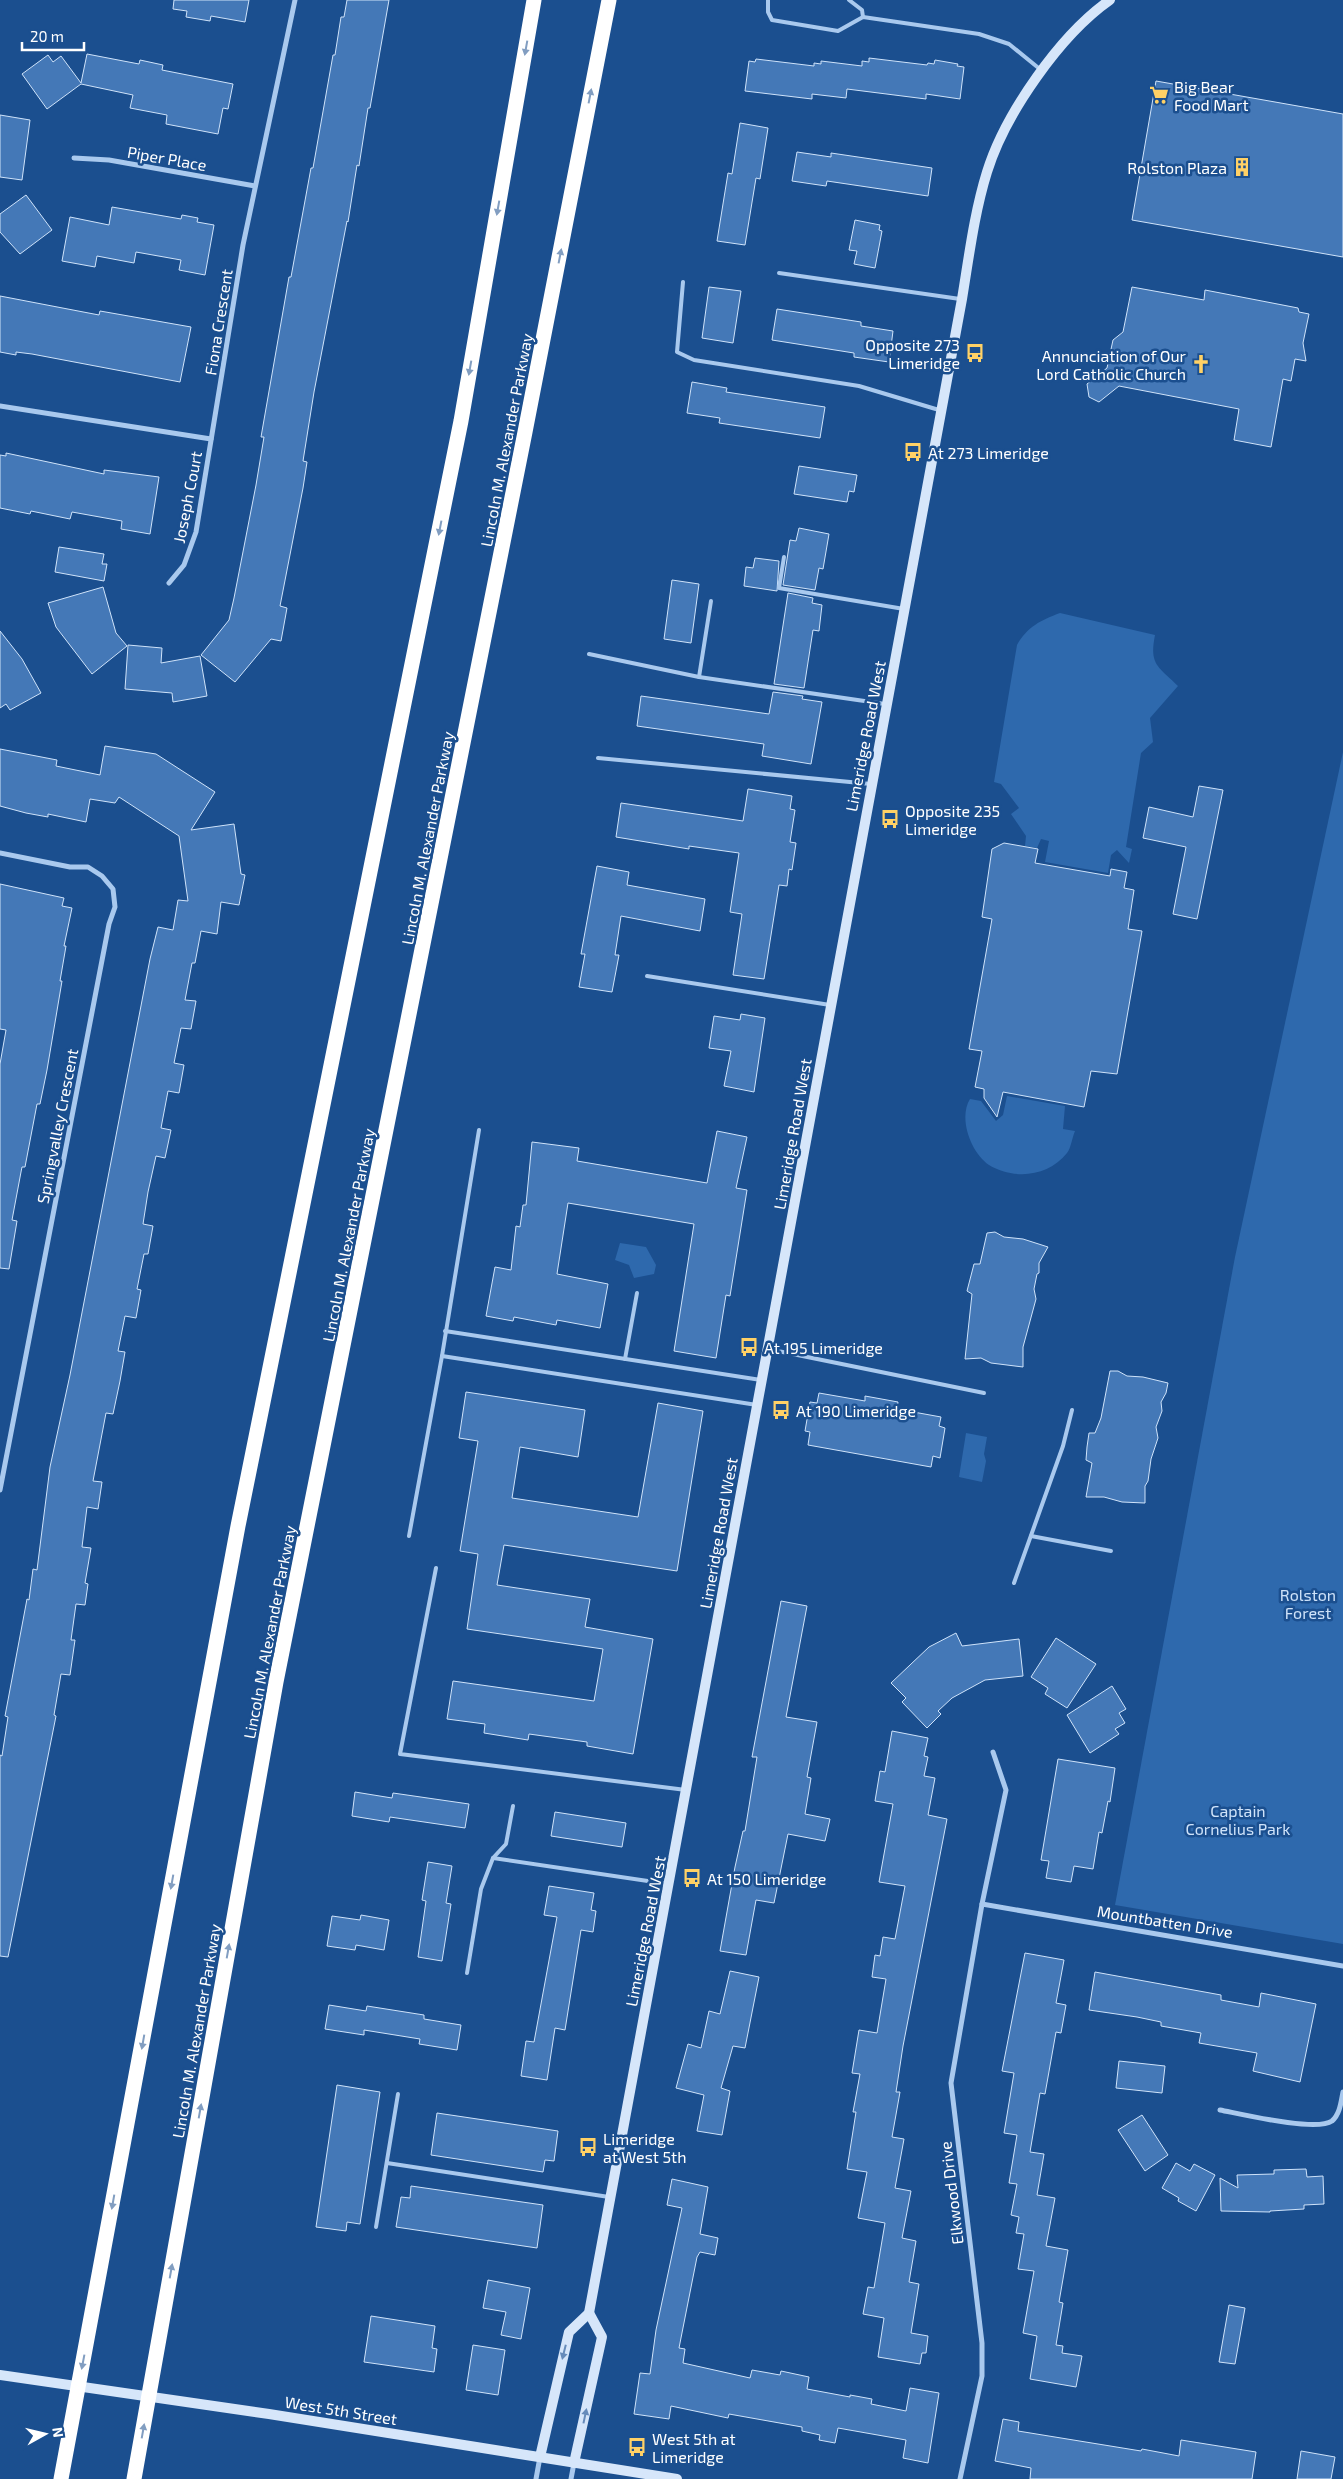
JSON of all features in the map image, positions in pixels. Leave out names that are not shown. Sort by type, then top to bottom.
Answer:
[{"type":"highway","points":[[60,2476],[238,1526],[461,421],[534,0]]},
{"type":"highway","name":"Lincoln M. Alexander Parkway","points":[[134,2479],[278,1673],[609,0]]},
{"type":"highway","points":[[138,2458],[139,2479]]},
{"type":"street","name":"Fiona Crescent","points":[[211,439],[255,186],[295,0]]},
{"type":"street","name":"Limeridge Road West","points":[[589,2313],[962,300],[974,224],[987,171],[1002,136],[1041,70],[1097,9],[1110,0]]},
{"type":"street","name":"Piper Place","points":[[74,158],[109,160],[255,186]]},
{"type":"street","points":[[0,406],[211,439]]},
{"type":"street","name":"Joseph Court","points":[[169,583],[184,565],[193,543],[211,439]]},
{"type":"street","name":"Springvalley Crescent","points":[[0,853],[70,866],[88,867],[102,876],[113,889],[115,907],[109,924],[0,1490]]},
{"type":"street","name":"Elkwood Drive","points":[[960,2479],[982,2376],[982,2343],[951,2083],[982,1904],[1006,1790],[993,1752]]},
{"type":"street","name":"Mountbatten Drive","points":[[982,1904],[1343,1966]]},
{"type":"street","points":[[1220,2110],[1315,2126],[1332,2121],[1340,2109],[1343,2092]]},
{"type":"street","points":[[536,2479],[569,2332],[589,2313],[602,2337],[570,2479]]},
{"type":"street","name":"West 5th Street","points":[[0,2375],[269,2414],[677,2479]]},
{"type":"lane","points":[[768,0],[768,12],[772,20],[838,31],[863,17],[979,34],[1009,44],[1041,70]]},
{"type":"lane","points":[[850,0],[862,10],[863,17]]},
{"type":"lane","points":[[779,273],[962,300]]},
{"type":"lane","points":[[683,282],[677,352],[694,360],[859,386],[941,410]]},
{"type":"lane","points":[[784,557],[779,588],[904,609]]},
{"type":"lane","points":[[699,677],[711,601]]},
{"type":"lane","points":[[589,654],[699,677],[887,704]]},
{"type":"lane","points":[[598,758],[871,784]]},
{"type":"lane","points":[[647,976],[830,1005]]},
{"type":"lane","points":[[409,1536],[442,1356],[479,1130]]},
{"type":"lane","points":[[625,1359],[637,1293]]},
{"type":"lane","points":[[445,1331],[762,1380]]},
{"type":"lane","points":[[767,1349],[984,1393]]},
{"type":"lane","points":[[442,1356],[757,1405]]},
{"type":"lane","points":[[1014,1583],[1063,1446],[1072,1410]]},
{"type":"lane","points":[[1031,1536],[1110,1551]]},
{"type":"lane","points":[[436,1568],[400,1754],[686,1790]]},
{"type":"lane","points":[[467,1973],[481,1889],[493,1858],[506,1844],[513,1806]]},
{"type":"lane","points":[[493,1858],[669,1884]]},
{"type":"lane","points":[[376,2227],[398,2094]]},
{"type":"lane","points":[[387,2163],[611,2198]]},
{"type":"green space","points":[[1060,613],[1155,635],[1153,645],[1154,659],[1160,669],[1178,686],[1150,718],[1153,742],[1141,753],[1126,847],[1132,849],[1129,863],[1117,850],[1111,855],[1108,873],[1045,862],[1049,841],[1041,839],[1037,848],[1025,846],[1026,836],[1011,814],[1019,808],[1001,784],[994,782],[1017,645],[1025,633],[1035,625]]},
{"type":"green space","name":"Captain Cornelius Park","points":[[1343,752],[1343,1944],[1115,1905],[1235,1257]]},
{"type":"green space","points":[[1007,1096],[1065,1106],[1063,1129],[1075,1131],[1067,1153],[1059,1161],[1050,1167],[1030,1174],[1009,1173],[989,1165],[977,1152],[968,1135],[966,1125],[965,1116],[970,1099],[981,1101],[996,1121],[1003,1115]]},
{"type":"green space","points":[[620,1243],[646,1247],[656,1265],[654,1274],[634,1278],[629,1265],[615,1260]]},
{"type":"green space","points":[[966,1433],[987,1437],[984,1454],[986,1461],[982,1482],[959,1477]]},
{"type":"building","points":[[174,0],[249,0],[245,22],[211,16],[210,21],[186,17],[187,11],[173,9]]},
{"type":"building","points":[[347,0],[389,0],[359,166],[357,165],[348,222],[314,392],[303,461],[307,462],[303,488],[280,606],[287,608],[281,641],[271,639],[235,682],[201,655],[229,620],[234,598],[256,485],[264,437],[261,437],[289,277],[291,277],[311,168],[313,168],[333,55],[335,55],[341,17],[344,17]]},
{"type":"building","points":[[87,54],[139,64],[140,60],[163,65],[162,70],[233,84],[228,109],[223,108],[218,134],[166,124],[167,115],[130,108],[133,95],[81,84],[47,109],[22,74],[48,55],[53,62],[61,56],[81,83]]},
{"type":"building","points":[[869,58],[927,65],[928,63],[934,64],[935,60],[958,64],[957,66],[964,67],[960,99],[926,94],[926,99],[847,89],[846,98],[812,94],[812,99],[745,91],[749,61],[755,62],[756,59],[814,66],[814,63],[821,64],[821,61],[862,66],[862,61],[869,62]]},
{"type":"building","name":"Rolston Plaza","points":[[1156,81],[1343,114],[1343,257],[1132,220]]},
{"type":"building","points":[[0,115],[30,120],[22,180],[0,177]]},
{"type":"building","points":[[740,123],[768,128],[760,179],[756,178],[745,245],[717,241],[728,173],[732,174]]},
{"type":"building","points":[[797,152],[831,157],[831,153],[932,168],[928,196],[827,181],[826,186],[792,181]]},
{"type":"building","points":[[26,195],[52,230],[20,254],[0,232],[0,214]]},
{"type":"building","points":[[112,207],[181,219],[182,215],[198,218],[197,222],[214,225],[205,275],[179,270],[181,260],[136,252],[134,263],[97,256],[95,267],[62,261],[70,217],[109,225]]},
{"type":"building","points":[[855,220],[880,225],[879,230],[882,231],[875,268],[854,264],[857,251],[849,250]]},
{"type":"building","points":[[709,287],[741,291],[733,343],[702,338]]},
{"type":"building","name":"Annunciation of Our Lord Catholic Church","points":[[1132,287],[1204,300],[1205,290],[1298,308],[1299,312],[1309,314],[1303,343],[1306,361],[1295,359],[1291,381],[1283,379],[1271,447],[1234,440],[1239,409],[1119,386],[1099,402],[1089,397],[1087,384],[1107,368],[1113,340],[1123,332]]},
{"type":"building","points":[[0,296],[99,315],[100,311],[191,327],[180,382],[32,354],[16,352],[16,355],[0,352]]},
{"type":"building","points":[[777,309],[861,322],[861,326],[893,331],[889,362],[854,357],[854,353],[772,340]]},
{"type":"building","points":[[692,382],[727,388],[726,392],[825,407],[820,438],[719,423],[720,418],[687,413]]},
{"type":"building","points":[[6,453],[104,474],[104,470],[159,477],[150,534],[121,529],[122,521],[72,512],[70,519],[31,511],[30,514],[0,508],[0,455],[6,456]]},
{"type":"building","points":[[799,466],[857,475],[854,492],[849,491],[847,502],[794,494]]},
{"type":"building","points":[[799,528],[829,534],[823,569],[819,568],[815,590],[783,585],[790,540],[796,541]]},
{"type":"building","points":[[59,547],[104,554],[102,564],[107,564],[104,581],[55,572]]},
{"type":"building","points":[[755,558],[779,561],[777,591],[744,586],[746,567],[753,568]]},
{"type":"building","points":[[672,580],[699,584],[691,643],[664,639]]},
{"type":"building","points":[[103,587],[116,633],[127,646],[92,674],[56,627],[48,603]]},
{"type":"building","points":[[788,593],[813,598],[812,603],[822,605],[819,631],[813,630],[804,688],[774,684]]},
{"type":"building","points":[[0,631],[22,659],[41,693],[10,710],[6,704],[0,708]]},
{"type":"building","points":[[128,645],[162,648],[161,663],[200,656],[207,696],[173,702],[172,693],[125,689]]},
{"type":"building","points":[[773,692],[803,696],[802,699],[822,702],[811,764],[762,756],[764,744],[637,726],[641,696],[769,714]]},
{"type":"building","points":[[105,746],[156,754],[215,792],[191,830],[234,824],[241,874],[245,875],[239,905],[221,902],[217,934],[201,931],[195,963],[192,963],[185,1000],[196,1001],[191,1029],[181,1028],[174,1063],[184,1065],[179,1093],[168,1091],[161,1128],[171,1130],[165,1158],[156,1156],[148,1192],[143,1224],[153,1226],[148,1254],[144,1254],[137,1289],[141,1290],[136,1318],[125,1316],[118,1351],[125,1352],[120,1381],[113,1414],[106,1413],[93,1481],[102,1482],[98,1509],[87,1507],[82,1547],[91,1548],[85,1583],[88,1584],[85,1605],[76,1604],[71,1640],[75,1640],[70,1675],[61,1674],[54,1715],[56,1716],[8,1957],[0,1956],[0,1755],[2,1756],[8,1717],[5,1716],[27,1599],[29,1600],[33,1569],[37,1570],[50,1467],[70,1375],[150,959],[158,927],[173,930],[178,900],[188,901],[179,836],[119,797],[115,803],[90,799],[86,822],[48,814],[48,817],[26,813],[0,806],[0,749],[57,760],[56,766],[100,775]]},
{"type":"building","points":[[1199,786],[1223,790],[1197,919],[1173,914],[1186,847],[1143,838],[1149,807],[1193,817]]},
{"type":"building","points":[[748,789],[792,796],[790,809],[795,810],[790,842],[796,843],[792,870],[789,869],[787,886],[779,885],[764,979],[733,975],[742,914],[730,912],[739,853],[689,846],[689,849],[616,837],[621,803],[743,821]]},
{"type":"building","points":[[1004,843],[1038,849],[1035,863],[1110,876],[1111,869],[1127,872],[1124,888],[1134,890],[1128,929],[1142,931],[1117,1074],[1091,1071],[1084,1107],[1003,1092],[997,1117],[984,1098],[984,1089],[975,1087],[982,1051],[969,1049],[992,919],[982,917],[992,849]]},
{"type":"building","points":[[597,866],[629,872],[627,885],[705,899],[700,931],[621,916],[615,955],[619,955],[612,992],[579,987],[585,954],[581,954]]},
{"type":"building","points":[[0,884],[64,898],[62,906],[72,908],[64,946],[66,946],[60,981],[62,981],[47,1070],[40,1104],[37,1104],[25,1167],[22,1167],[12,1220],[17,1221],[9,1269],[0,1268],[0,1064],[6,1030],[0,1029]]},
{"type":"building","points":[[741,1014],[765,1018],[754,1092],[724,1086],[731,1051],[709,1048],[714,1016],[740,1020]]},
{"type":"building","points":[[717,1131],[747,1137],[736,1188],[747,1190],[730,1296],[726,1295],[716,1358],[674,1351],[694,1224],[568,1203],[557,1274],[608,1284],[600,1328],[557,1320],[556,1325],[514,1317],[513,1321],[486,1316],[495,1267],[511,1270],[516,1226],[520,1227],[523,1205],[526,1205],[532,1142],[579,1148],[577,1161],[707,1183]]},
{"type":"building","points":[[995,1232],[1004,1237],[1023,1239],[1048,1247],[1039,1263],[1039,1273],[1037,1274],[1034,1289],[1036,1299],[1023,1347],[1023,1367],[991,1363],[981,1358],[965,1359],[972,1294],[967,1291],[974,1264],[980,1264],[987,1233]]},
{"type":"building","points":[[1110,1371],[1118,1371],[1127,1376],[1143,1377],[1168,1383],[1166,1393],[1161,1402],[1162,1411],[1156,1427],[1158,1438],[1151,1459],[1148,1481],[1145,1486],[1145,1503],[1122,1502],[1104,1497],[1086,1497],[1092,1463],[1086,1460],[1089,1433],[1095,1433],[1101,1418]]},
{"type":"building","points":[[466,1392],[585,1410],[578,1457],[520,1447],[512,1498],[638,1517],[658,1403],[703,1411],[677,1571],[504,1545],[497,1585],[590,1599],[585,1627],[653,1639],[633,1754],[587,1746],[587,1742],[529,1734],[528,1740],[484,1733],[485,1724],[447,1719],[453,1681],[594,1701],[603,1649],[467,1629],[478,1554],[460,1551],[478,1441],[459,1438]]},
{"type":"building","points":[[819,1393],[865,1401],[865,1396],[898,1402],[897,1409],[941,1417],[939,1426],[945,1428],[940,1458],[933,1456],[931,1467],[808,1445],[810,1432],[805,1431],[810,1402],[817,1403]]},
{"type":"building","points":[[781,1601],[807,1606],[786,1717],[817,1722],[807,1777],[811,1778],[805,1814],[830,1819],[825,1841],[788,1834],[774,1903],[756,1900],[746,1955],[720,1951],[735,1867],[743,1831],[745,1831],[757,1757],[752,1757]]},
{"type":"building","points":[[956,1633],[962,1646],[1019,1639],[1023,1676],[985,1680],[952,1698],[938,1711],[941,1714],[927,1728],[902,1702],[906,1698],[891,1683],[929,1647]]},
{"type":"building","points":[[1056,1638],[1096,1664],[1067,1708],[1045,1694],[1048,1688],[1031,1677]]},
{"type":"building","points":[[1112,1686],[1126,1709],[1119,1713],[1125,1723],[1115,1729],[1119,1734],[1090,1753],[1067,1715]]},
{"type":"building","points":[[892,1731],[928,1738],[924,1756],[928,1757],[924,1776],[935,1778],[928,1815],[947,1819],[903,2046],[896,2092],[900,2092],[892,2137],[904,2139],[895,2188],[911,2191],[902,2238],[916,2241],[909,2282],[919,2284],[911,2333],[928,2336],[926,2353],[922,2353],[920,2364],[878,2357],[884,2318],[863,2314],[868,2287],[874,2288],[885,2223],[858,2218],[867,2172],[847,2169],[856,2112],[853,2112],[860,2074],[852,2073],[859,2030],[877,2033],[886,1979],[872,1977],[875,1955],[880,1956],[883,1937],[895,1939],[905,1886],[879,1882],[893,1804],[875,1801],[880,1771],[885,1772]]},
{"type":"building","points":[[1058,1759],[1115,1768],[1110,1802],[1108,1801],[1102,1833],[1099,1832],[1093,1869],[1074,1866],[1071,1882],[1046,1878],[1049,1861],[1041,1860]]},
{"type":"building","points":[[355,1792],[392,1798],[393,1793],[469,1804],[465,1828],[390,1817],[389,1822],[352,1816]]},
{"type":"building","points":[[555,1812],[626,1823],[622,1847],[551,1836]]},
{"type":"building","points":[[428,1862],[452,1866],[446,1903],[451,1904],[442,1961],[418,1957],[426,1901],[422,1900]]},
{"type":"building","points":[[549,1886],[594,1893],[591,1910],[596,1911],[593,1932],[581,1930],[565,2030],[555,2028],[547,2080],[521,2076],[526,2041],[534,2042],[557,1917],[544,1915]]},
{"type":"building","points":[[361,1915],[389,1920],[384,1950],[356,1945],[355,1950],[327,1946],[332,1916],[360,1920]]},
{"type":"building","points":[[1025,1953],[1064,1960],[1056,2003],[1066,2005],[1061,2033],[1056,2032],[1045,2094],[1040,2093],[1030,2152],[1044,2154],[1037,2195],[1055,2198],[1046,2246],[1068,2250],[1059,2302],[1063,2303],[1056,2345],[1063,2346],[1062,2353],[1082,2356],[1076,2387],[1030,2379],[1037,2336],[1023,2333],[1034,2271],[1018,2269],[1024,2234],[1016,2233],[1019,2217],[1011,2215],[1017,2184],[1009,2183],[1017,2135],[1004,2133],[1014,2073],[1002,2071]]},
{"type":"building","points":[[730,1971],[759,1977],[745,2048],[733,2046],[721,2088],[730,2091],[722,2135],[697,2131],[704,2095],[676,2088],[688,2044],[701,2048],[709,2011],[720,2014]]},
{"type":"building","points":[[1095,1972],[1221,1995],[1221,2000],[1259,2007],[1261,1993],[1316,2004],[1300,2082],[1253,2071],[1257,2053],[1199,2043],[1201,2033],[1161,2026],[1161,2022],[1137,2017],[1089,2010]]},
{"type":"building","points":[[329,2005],[366,2011],[367,2006],[424,2015],[424,2019],[461,2025],[457,2050],[419,2044],[420,2039],[364,2030],[364,2035],[325,2029]]},
{"type":"building","points":[[1119,2061],[1165,2066],[1162,2093],[1116,2088]]},
{"type":"building","points":[[337,2085],[380,2092],[360,2224],[347,2222],[346,2231],[316,2227]]},
{"type":"building","points":[[437,2113],[558,2131],[554,2161],[545,2160],[543,2172],[431,2155]]},
{"type":"building","points":[[1142,2115],[1168,2155],[1145,2171],[1118,2130]]},
{"type":"building","points":[[1176,2163],[1190,2171],[1194,2164],[1215,2175],[1196,2211],[1178,2201],[1179,2198],[1162,2188]]},
{"type":"building","points":[[1306,2169],[1307,2177],[1323,2176],[1324,2204],[1304,2205],[1304,2209],[1270,2212],[1221,2211],[1220,2178],[1238,2188],[1237,2175],[1274,2174],[1274,2170]]},
{"type":"building","points":[[672,2179],[708,2187],[700,2234],[718,2238],[715,2255],[700,2252],[697,2257],[679,2348],[685,2349],[683,2363],[750,2378],[752,2370],[780,2375],[781,2371],[809,2377],[807,2389],[872,2399],[871,2404],[906,2411],[910,2388],[939,2393],[928,2463],[903,2458],[906,2440],[838,2428],[835,2443],[819,2440],[820,2435],[802,2431],[802,2427],[729,2414],[728,2418],[671,2406],[669,2419],[634,2414],[640,2373],[650,2374],[656,2330],[682,2208],[667,2205]]},
{"type":"building","points":[[411,2186],[543,2205],[537,2248],[396,2227],[401,2197],[410,2198]]},
{"type":"building","points":[[488,2280],[530,2288],[521,2339],[501,2335],[506,2312],[483,2308]]},
{"type":"building","points":[[1229,2305],[1245,2308],[1235,2364],[1219,2362]]},
{"type":"building","points":[[371,2316],[435,2326],[432,2348],[437,2349],[434,2372],[364,2362]]},
{"type":"building","points":[[473,2345],[505,2350],[498,2395],[466,2390]]},
{"type":"building","points":[[1003,2419],[1019,2422],[1018,2431],[1179,2456],[1181,2440],[1256,2452],[1252,2479],[1030,2479],[1031,2468],[995,2461]]},
{"type":"building","points":[[1301,2451],[1335,2457],[1331,2479],[1297,2479]]},
{"type":"place","name":"Big Bear Food Mart","points":[[1159,95]]},
{"type":"place","name":"Rolston Plaza","points":[[1242,167]]},
{"type":"place","name":"Opposite 273 Limeridge","points":[[975,353]]},
{"type":"place","name":"Annunciation of Our Lord Catholic Church","points":[[1201,364]]},
{"type":"place","name":"At 273 Limeridge","points":[[913,452]]},
{"type":"place","name":"Opposite 235 Limeridge","points":[[890,819]]},
{"type":"place","name":"At 195 Limeridge","points":[[749,1347]]},
{"type":"place","name":"At 190 Limeridge","points":[[781,1410]]},
{"type":"place","name":"At 150 Limeridge","points":[[692,1878]]},
{"type":"place","name":"Limeridge at West 5th","points":[[588,2147]]},
{"type":"place","name":"West 5th at Limeridge","points":[[637,2447]]},
{"type":"park label","name":"Rolston Forest","points":[[1308,1603]]}]
